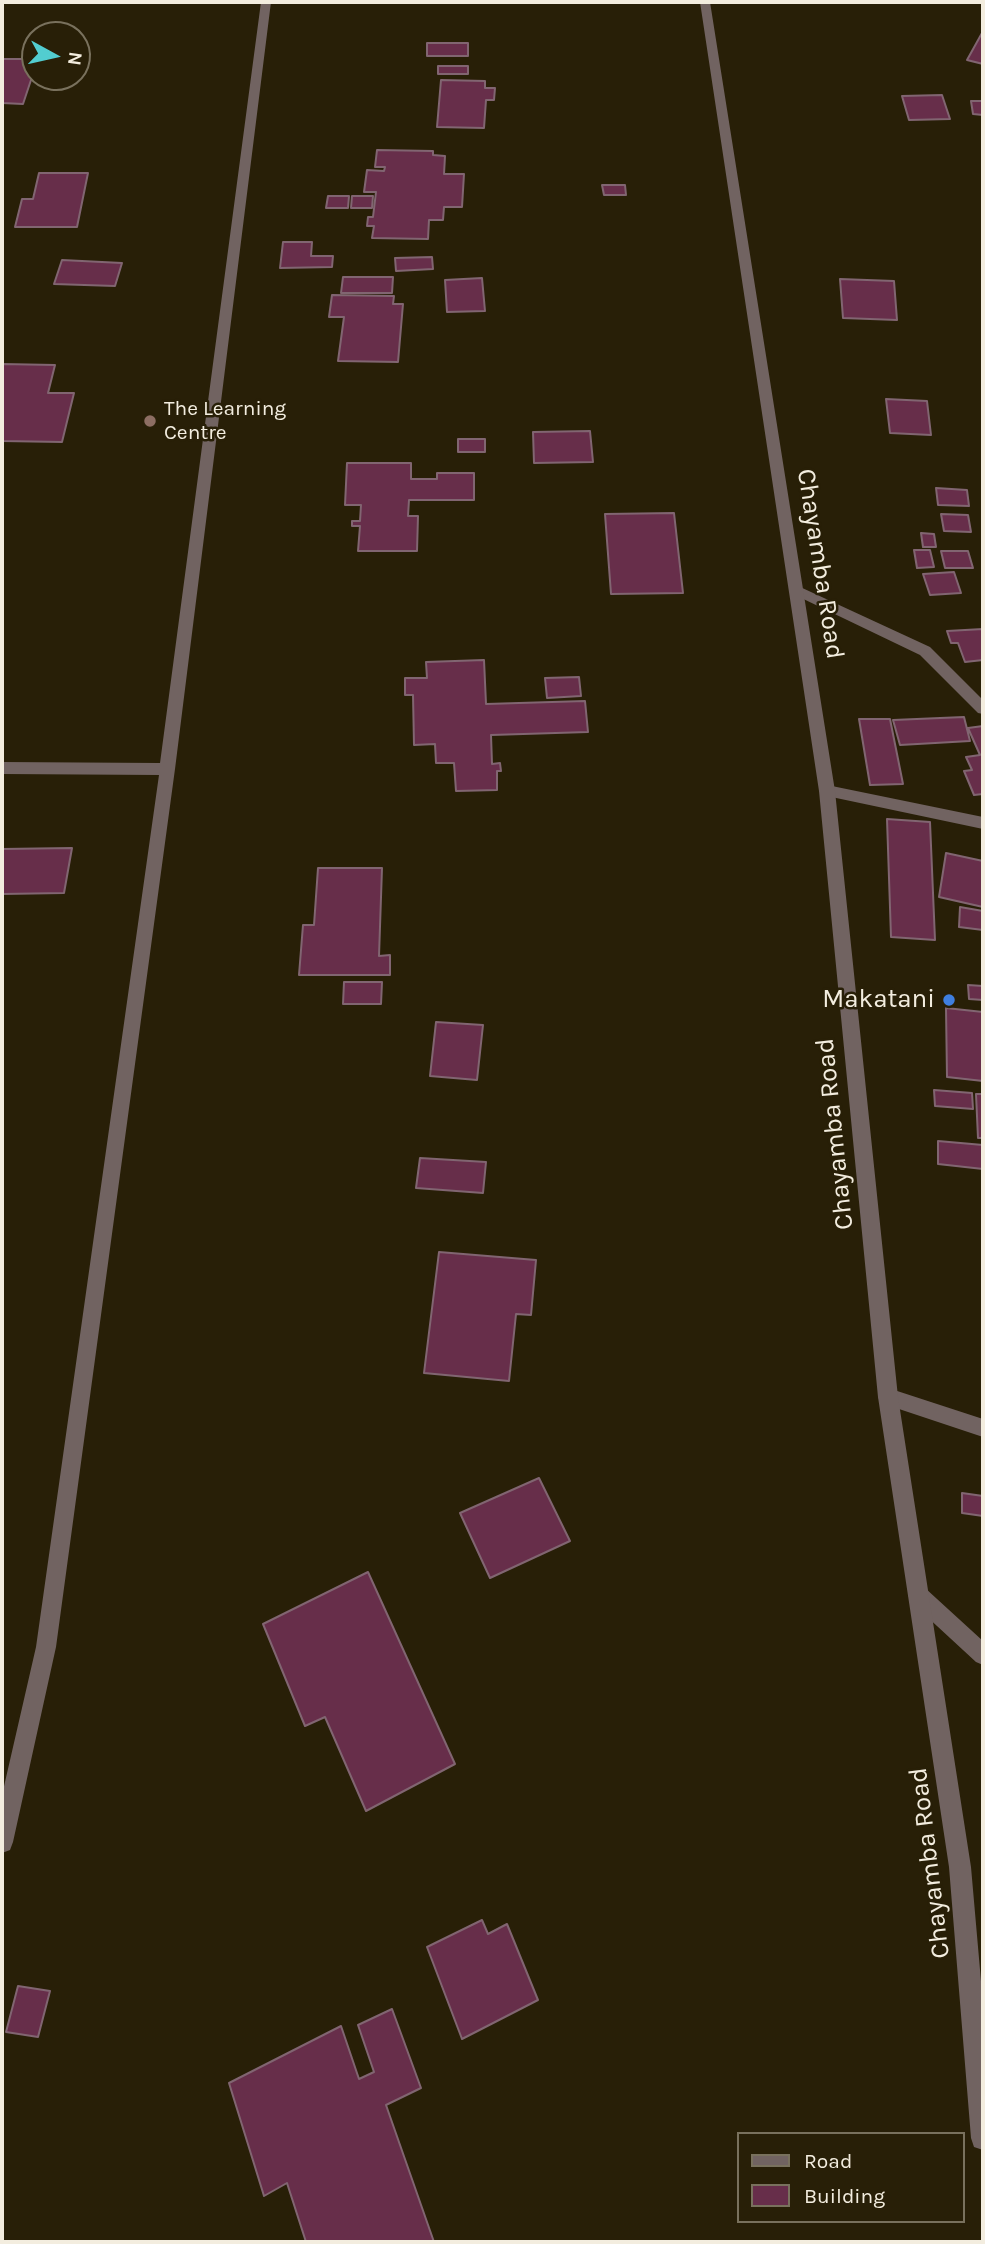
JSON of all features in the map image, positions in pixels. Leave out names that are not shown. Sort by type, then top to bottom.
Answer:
[{"type":"street","points":[[2,1842],[46,1647],[167,769],[266,2]]},
{"type":"street","name":"Chayamba Road","points":[[705,2],[827,792],[888,1398],[960,1867],[983,2138]]},
{"type":"street","points":[[798,591],[925,651],[983,709]]},
{"type":"street","points":[[2,768],[167,769]]},
{"type":"street","points":[[827,792],[983,823]]},
{"type":"street","points":[[888,1398],[983,1428]]},
{"type":"street","points":[[918,1595],[983,1655]]},
{"type":"building","points":[[982,33],[983,64],[967,60]]},
{"type":"building","points":[[427,43],[468,43],[468,56],[427,56]]},
{"type":"building","points":[[2,59],[21,59],[21,91],[27,91],[23,104],[2,103]]},
{"type":"building","points":[[438,66],[468,66],[468,74],[438,74]]},
{"type":"building","points":[[441,80],[485,81],[485,88],[495,88],[494,100],[486,100],[484,128],[437,127]]},
{"type":"building","points":[[942,95],[950,119],[909,120],[902,96]]},
{"type":"building","points":[[971,101],[983,101],[983,115],[973,114]]},
{"type":"building","points":[[377,150],[433,151],[433,155],[445,156],[444,174],[464,174],[462,207],[444,207],[443,220],[429,220],[428,239],[372,238],[374,226],[367,226],[368,217],[373,217],[376,192],[364,192],[367,170],[384,171],[385,167],[375,167]]},
{"type":"building","points":[[39,173],[88,173],[77,227],[15,227],[22,199],[33,199]]},
{"type":"building","points":[[602,185],[625,185],[626,195],[604,195]]},
{"type":"building","points":[[328,196],[349,196],[348,208],[326,208]]},
{"type":"building","points":[[352,196],[373,196],[372,208],[351,208]]},
{"type":"building","points":[[283,242],[312,242],[311,256],[333,256],[332,267],[280,268]]},
{"type":"building","points":[[432,257],[433,269],[396,271],[395,258]]},
{"type":"building","points":[[62,260],[122,263],[115,286],[54,284]]},
{"type":"building","points":[[343,277],[393,277],[392,293],[341,293]]},
{"type":"building","points":[[482,278],[485,311],[447,312],[445,280]]},
{"type":"building","points":[[840,279],[894,281],[897,320],[843,318]]},
{"type":"building","points":[[332,295],[394,296],[393,304],[403,304],[398,362],[338,361],[344,317],[329,317]]},
{"type":"building","points":[[2,364],[55,365],[48,393],[74,393],[62,442],[2,441]]},
{"type":"building","points":[[886,399],[927,401],[931,435],[890,433]]},
{"type":"building","points":[[590,431],[593,462],[534,463],[533,432]]},
{"type":"building","points":[[458,439],[485,439],[485,452],[458,452]]},
{"type":"building","points":[[347,463],[411,463],[411,479],[437,479],[437,473],[474,473],[474,500],[409,500],[408,516],[418,516],[417,551],[358,551],[360,526],[352,526],[352,521],[360,521],[361,505],[345,505]]},
{"type":"building","points":[[936,488],[967,490],[969,506],[938,505]]},
{"type":"building","points":[[674,513],[683,593],[611,594],[605,514]]},
{"type":"building","points":[[941,514],[968,515],[971,532],[944,531]]},
{"type":"building","points":[[921,533],[934,534],[936,547],[923,547]]},
{"type":"building","points":[[914,550],[930,550],[934,567],[917,568]]},
{"type":"building","points":[[941,551],[968,551],[973,568],[945,568]]},
{"type":"building","points":[[954,572],[961,593],[930,595],[923,574]]},
{"type":"building","points":[[983,629],[983,660],[965,662],[958,643],[951,643],[947,631]]},
{"type":"building","points":[[484,660],[486,704],[585,701],[588,732],[491,735],[492,764],[500,763],[501,771],[497,771],[497,790],[456,791],[454,763],[436,763],[435,744],[414,745],[413,695],[405,695],[405,678],[427,678],[426,662]]},
{"type":"building","points":[[579,677],[581,696],[547,698],[545,678]]},
{"type":"building","points":[[964,717],[970,741],[900,745],[893,720]]},
{"type":"building","points":[[859,719],[890,719],[903,784],[870,785]]},
{"type":"building","points":[[983,726],[983,794],[974,795],[964,771],[972,770],[966,757],[980,755],[968,728]]},
{"type":"building","points":[[887,819],[930,822],[935,940],[891,937]]},
{"type":"building","points":[[72,848],[64,893],[2,894],[2,849]]},
{"type":"building","points":[[946,853],[983,861],[983,907],[939,897]]},
{"type":"building","points":[[318,868],[382,868],[379,956],[390,955],[390,975],[299,975],[303,925],[314,925]]},
{"type":"building","points":[[960,907],[983,911],[983,930],[959,927]]},
{"type":"building","points":[[344,982],[382,982],[381,1004],[343,1004]]},
{"type":"building","points":[[968,985],[983,986],[983,1000],[969,999]]},
{"type":"building","points":[[946,1008],[983,1012],[983,1081],[947,1077]]},
{"type":"building","points":[[436,1022],[483,1025],[477,1080],[430,1076]]},
{"type":"building","points":[[934,1090],[972,1093],[973,1109],[935,1106]]},
{"type":"building","points":[[976,1094],[983,1094],[983,1138],[978,1138]]},
{"type":"building","points":[[938,1141],[983,1145],[983,1169],[938,1164]]},
{"type":"building","points":[[420,1158],[486,1162],[483,1193],[416,1188]]},
{"type":"building","points":[[439,1252],[536,1260],[531,1315],[516,1314],[509,1381],[424,1373]]},
{"type":"building","points":[[539,1478],[570,1541],[490,1578],[460,1513]]},
{"type":"building","points":[[962,1493],[983,1496],[983,1516],[962,1513]]},
{"type":"building","points":[[368,1572],[455,1764],[366,1811],[325,1717],[305,1726],[263,1624]]},
{"type":"building","points":[[482,1920],[488,1934],[507,1924],[538,2000],[462,2039],[427,1947]]},
{"type":"building","points":[[18,1986],[50,1991],[38,2037],[6,2032]]},
{"type":"building","points":[[392,2009],[421,2088],[386,2105],[434,2242],[306,2242],[287,2183],[264,2196],[229,2083],[341,2026],[359,2079],[374,2072],[358,2025]]},
{"type":"place","name":"The Learning Centre","points":[[150,421]]},
{"type":"place","name":"Makatani","points":[[949,1000]]}]
